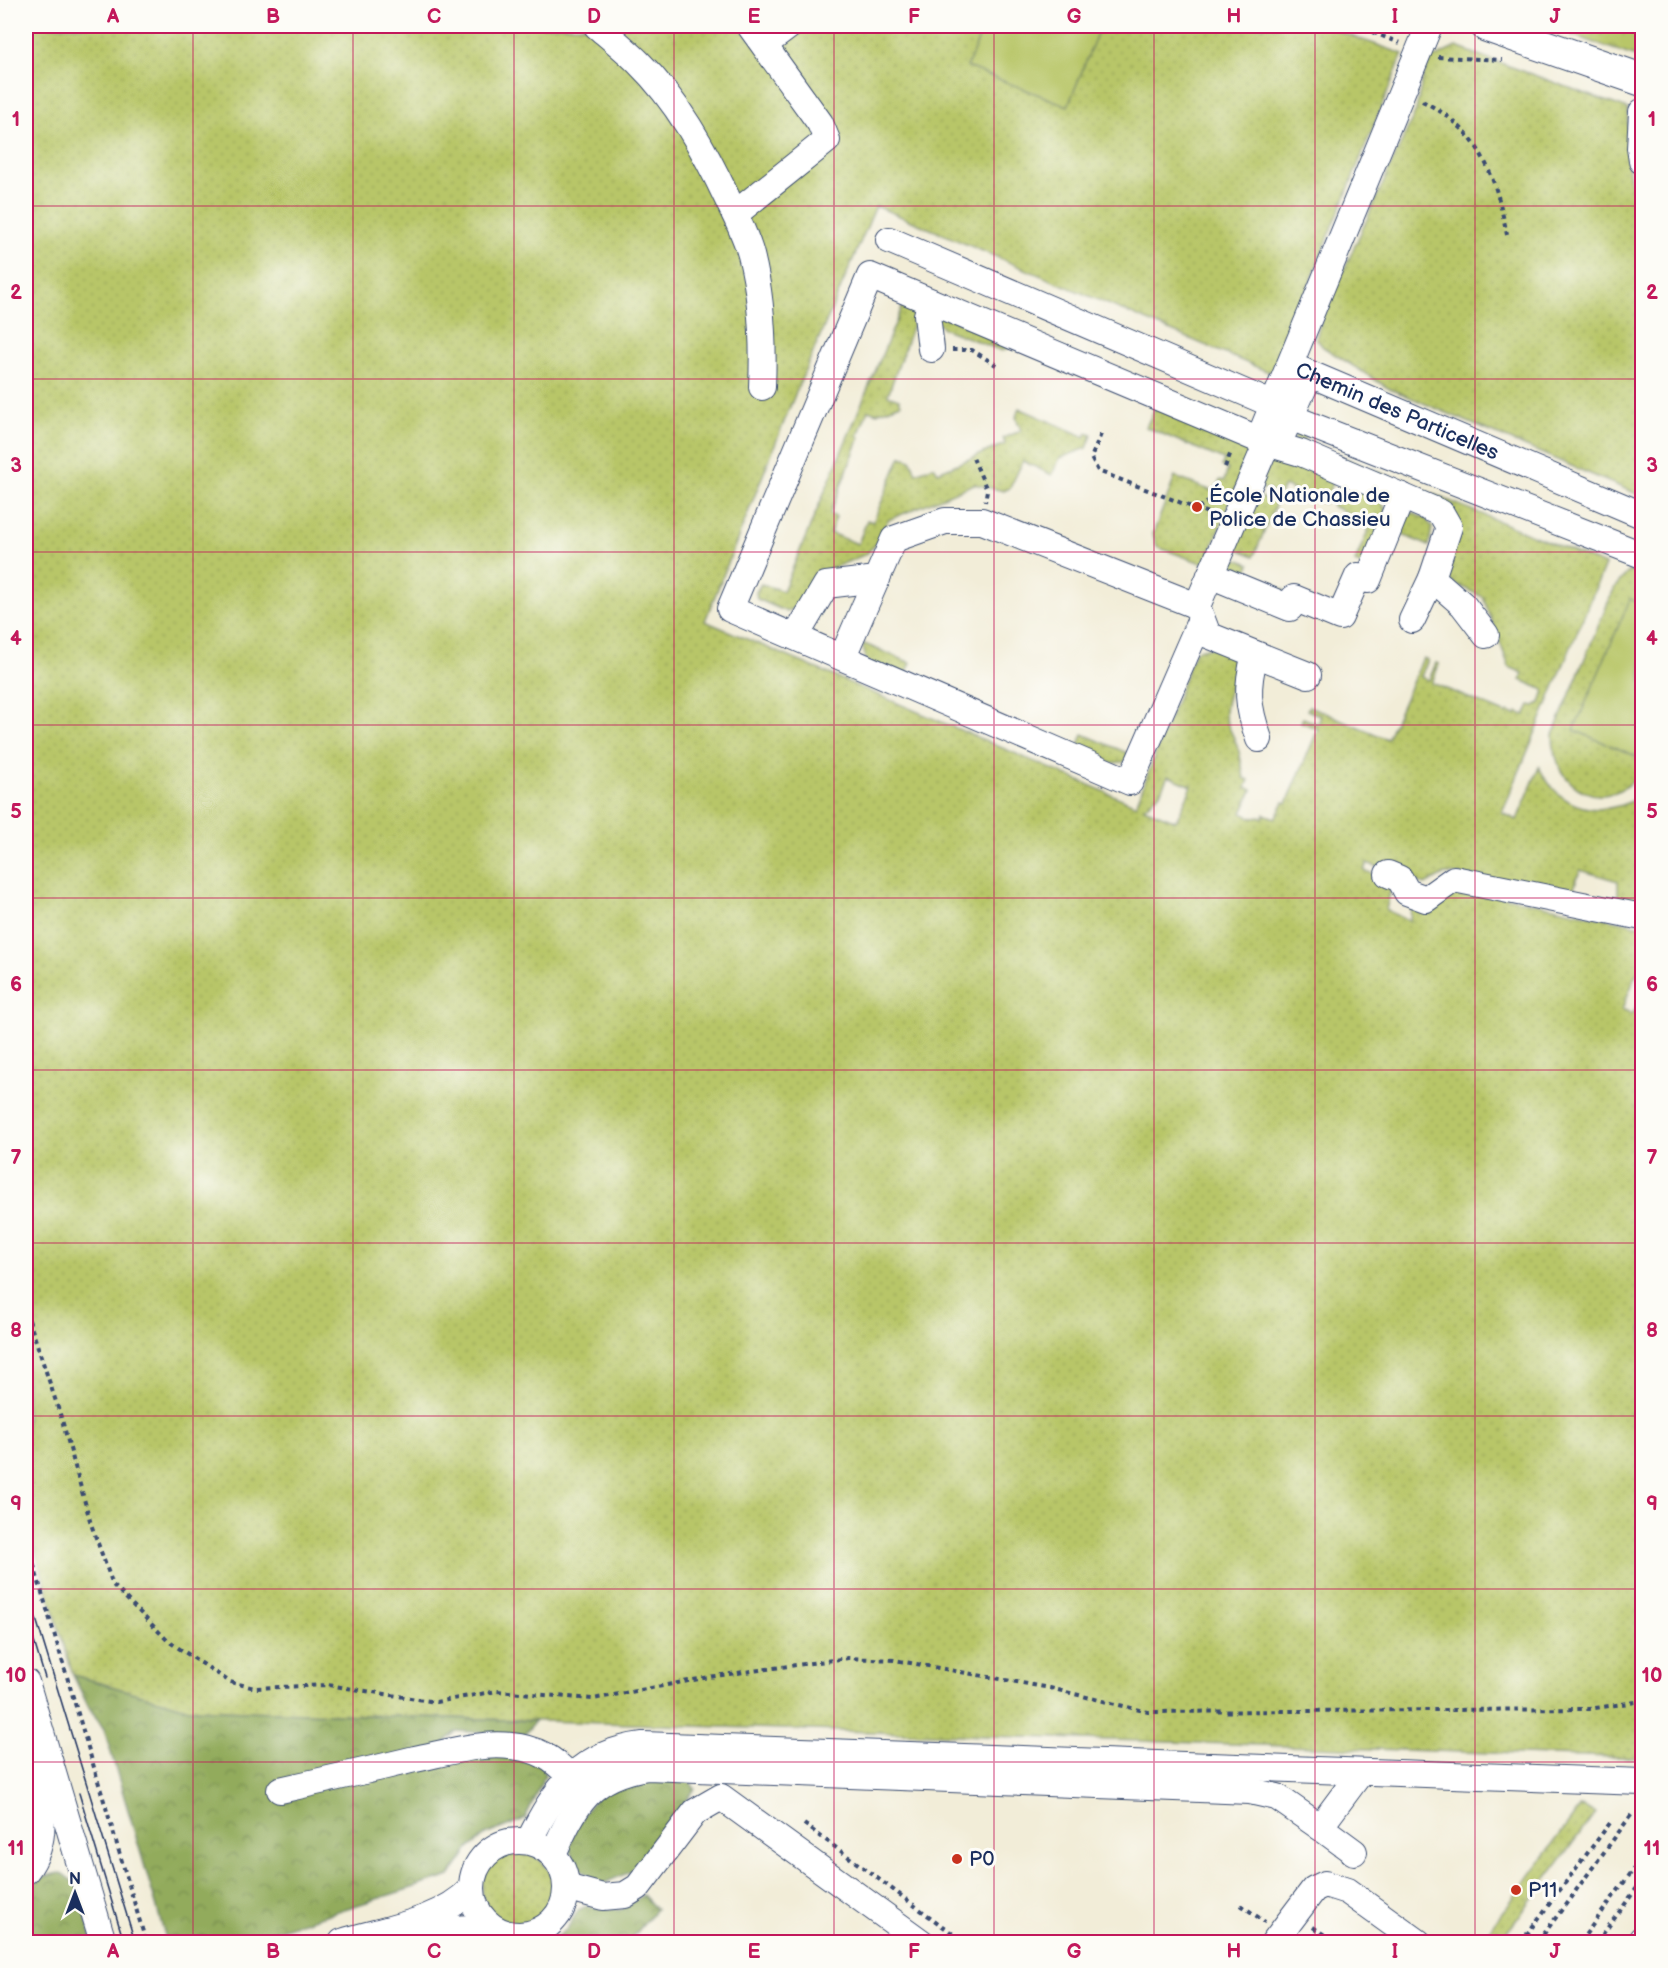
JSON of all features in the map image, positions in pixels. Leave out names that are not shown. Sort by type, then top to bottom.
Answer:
[{"type":"main road","points":[[1486,26],[1642,80]]},
{"type":"street","points":[[597,26],[639,62],[681,115],[718,178],[735,214],[750,252],[758,283],[764,348],[762,387]]},
{"type":"street","points":[[735,214],[827,140],[820,123],[758,35],[789,26]]},
{"type":"street","name":"Chemin des Particelles","points":[[1429,26],[1300,370],[1642,515]]},
{"type":"street","points":[[1642,112],[1640,147],[1642,161]]},
{"type":"street","points":[[889,240],[1282,411],[1642,555]]},
{"type":"street","points":[[1300,370],[1282,411],[1282,433],[1267,443],[1210,575],[1199,612],[1130,782],[730,609],[870,276],[1267,443],[1301,453],[1441,513],[1449,527],[1432,578],[1412,620]]},
{"type":"street","points":[[930,349],[927,315],[931,302]]},
{"type":"street","points":[[1210,575],[1290,608],[1294,598],[1340,617],[1358,576],[1368,580],[1402,496]]},
{"type":"street","points":[[843,656],[894,539],[945,521],[982,521],[1199,612],[1208,634],[1308,675]]},
{"type":"street","points":[[1432,578],[1463,604],[1486,635]]},
{"type":"street","points":[[795,636],[826,585],[877,579]]},
{"type":"street","points":[[1255,654],[1248,678],[1248,709],[1259,739]]},
{"type":"street","points":[[1388,874],[1400,879],[1407,892],[1426,899],[1454,879],[1642,917]]},
{"type":"street","points":[[26,1682],[103,1942]]},
{"type":"street","points":[[279,1790],[442,1753],[492,1745],[510,1745],[541,1753],[553,1759],[570,1777]]},
{"type":"street","points":[[529,1841],[549,1802],[570,1777],[601,1756],[624,1747],[642,1745],[1642,1782]]},
{"type":"street","points":[[26,1763],[43,1816],[40,1842],[26,1871]]},
{"type":"street","points":[[553,1854],[574,1809],[595,1785],[626,1771],[648,1767],[1250,1791],[1277,1797],[1354,1852]]},
{"type":"street","points":[[1320,1827],[1361,1772]]},
{"type":"street","points":[[566,1887],[603,1897],[624,1895],[638,1887],[695,1812],[722,1797],[921,1942]]},
{"type":"street","points":[[404,1942],[452,1929],[503,1934],[518,1935],[533,1933],[547,1926],[558,1916],[564,1902],[566,1887],[564,1875],[553,1854],[529,1841],[515,1840],[488,1851],[473,1875],[471,1889],[477,1910],[503,1934]]},
{"type":"street","points":[[1274,1942],[1314,1889],[1325,1884],[1347,1891],[1418,1942]]},
{"type":"street","points":[[342,1942],[427,1916],[458,1902],[471,1889]]},
{"type":"path","points":[[1356,26],[1445,59],[1507,60]]},
{"type":"path","points":[[1403,91],[1454,120],[1471,138],[1492,172],[1507,235]]},
{"type":"path","points":[[930,349],[972,350],[996,365]]},
{"type":"path","points":[[1101,434],[1091,458],[1098,471],[1233,523]]},
{"type":"path","points":[[973,458],[987,490],[982,521]]},
{"type":"path","points":[[1198,508],[1225,488]]},
{"type":"path","points":[[26,1311],[62,1420],[91,1524],[113,1585],[168,1641],[230,1682],[255,1688],[328,1685],[436,1702],[496,1691],[593,1699],[715,1676],[848,1658],[894,1660],[1050,1688],[1148,1712],[1589,1709],[1642,1701]]},
{"type":"path","points":[[26,1539],[146,1942]]},
{"type":"path","points":[[26,1576],[36,1573]]},
{"type":"path","points":[[1538,1942],[1632,1814]]},
{"type":"path","points":[[1521,1942],[1610,1823]]},
{"type":"path","points":[[804,1824],[964,1942]]},
{"type":"path","points":[[1580,1942],[1642,1858]]},
{"type":"path","points":[[1597,1942],[1642,1881]]},
{"type":"green space","points":[[26,26],[1323,26],[1403,54],[1273,374],[876,206],[796,392],[705,621],[1136,805],[1195,651],[1219,648],[1230,656],[1233,663],[1234,671],[1225,715],[1236,742],[1244,778],[1249,780],[1246,787],[1252,790],[1242,813],[1252,818],[1263,817],[1264,814],[1275,818],[1284,802],[1287,803],[1318,729],[1301,722],[1303,718],[1318,724],[1321,716],[1307,710],[1309,706],[1387,739],[1423,658],[1428,660],[1421,677],[1429,680],[1436,663],[1439,664],[1432,683],[1507,714],[1508,712],[1516,715],[1517,712],[1525,715],[1530,705],[1535,706],[1540,703],[1544,690],[1521,680],[1523,673],[1509,667],[1483,597],[1445,579],[1444,567],[1451,539],[1450,522],[1435,501],[1296,442],[1294,437],[1297,430],[1308,429],[1304,441],[1605,565],[1502,813],[1517,820],[1539,767],[1559,794],[1583,807],[1597,809],[1612,807],[1642,796],[1642,913],[1618,907],[1618,881],[1580,870],[1571,897],[1458,875],[1445,874],[1425,885],[1367,863],[1364,870],[1392,883],[1386,910],[1410,921],[1411,905],[1454,886],[1642,926],[1642,961],[1622,1009],[1633,1014],[1642,994],[1642,1758],[188,1709],[73,1675],[26,1521]],"holes":[[[1168,776],[1192,786],[1176,821],[1144,808],[1160,793]]]},
{"type":"green space","points":[[984,26],[1100,26],[1068,106],[967,67]]},
{"type":"green space","points":[[1574,26],[1642,26],[1642,59],[1572,35]]},
{"type":"green space","points":[[1456,47],[1628,109],[1629,175],[1636,200],[1642,211],[1642,496],[1388,388],[1323,347],[1316,338],[1321,321],[1416,110],[1422,81],[1431,59]]},
{"type":"green space","points":[[905,300],[919,307],[888,395],[899,399],[901,404],[877,413],[868,410],[830,514],[836,517],[830,533],[858,544],[867,520],[873,522],[901,456],[911,460],[916,473],[934,466],[938,472],[1005,444],[1003,438],[1021,431],[1016,417],[1019,408],[1085,437],[1087,433],[1092,435],[1087,448],[1060,458],[1052,475],[1023,461],[1010,488],[1004,491],[974,484],[888,520],[875,545],[866,554],[816,575],[802,604],[787,612],[757,599],[756,592],[761,584],[783,591]]},
{"type":"green space","points":[[937,314],[1020,344],[1002,351],[945,329],[936,322]]},
{"type":"green space","points":[[1155,408],[1248,447],[1250,452],[1207,560],[1201,563],[1157,547],[1153,534],[1175,477],[1215,492],[1220,480],[1224,481],[1228,469],[1222,466],[1224,460],[1146,427]]},
{"type":"green space","points":[[1280,458],[1334,479],[1324,503],[1284,486],[1280,495],[1259,487],[1270,463]]},
{"type":"green space","points":[[1342,483],[1379,498],[1386,510],[1365,566],[1355,562],[1371,523],[1332,506]]},
{"type":"green space","points":[[1255,495],[1276,503],[1254,556],[1233,547]]},
{"type":"green space","points":[[1404,509],[1426,519],[1432,527],[1429,546],[1393,531]]},
{"type":"green space","points":[[1229,556],[1250,564],[1246,574],[1284,590],[1282,597],[1224,576]]},
{"type":"green space","points":[[1630,570],[1642,575],[1642,771],[1628,785],[1613,793],[1598,795],[1584,792],[1562,771],[1555,755],[1553,735],[1615,587]]},
{"type":"green space","points":[[1630,599],[1642,604],[1642,746],[1638,757],[1574,730]]},
{"type":"green space","points":[[862,643],[911,663],[906,674],[866,661]]},
{"type":"green space","points":[[1083,734],[1130,754],[1124,762],[1110,763],[1077,750]]},
{"type":"green space","points":[[73,1675],[189,1709],[535,1721],[524,1735],[456,1731],[445,1742],[470,1756],[518,1756],[539,1762],[545,1775],[525,1819],[485,1835],[469,1849],[450,1876],[239,1942],[167,1942],[104,1729],[88,1706]]},
{"type":"green space","points":[[661,1778],[689,1780],[695,1789],[633,1871],[602,1884],[579,1869],[569,1847],[583,1815],[592,1803],[613,1787]]},
{"type":"green space","points":[[1581,1806],[1595,1813],[1500,1942],[1489,1942],[1483,1939]]},
{"type":"green space","points":[[518,1853],[538,1859],[548,1869],[554,1889],[548,1909],[538,1919],[518,1925],[498,1919],[488,1909],[482,1889],[488,1869],[498,1859]]},
{"type":"green space","points":[[62,1873],[77,1885],[93,1942],[26,1942],[26,1906],[31,1887],[48,1876]]},
{"type":"green space","points":[[643,1895],[656,1909],[629,1942],[550,1942],[567,1929],[578,1910],[587,1906],[621,1910]]},
{"type":"tram line","points":[[26,1586],[135,1942]]},
{"type":"tram line","points":[[26,1615],[45,1678]]},
{"type":"tram line","points":[[79,1793],[124,1942]]},
{"type":"place","name":"École Nationale de Police de Chassieu","points":[[1197,507]]},
{"type":"place","name":"P0","points":[[957,1859]]},
{"type":"place","name":"P11","points":[[1516,1890]]}]
